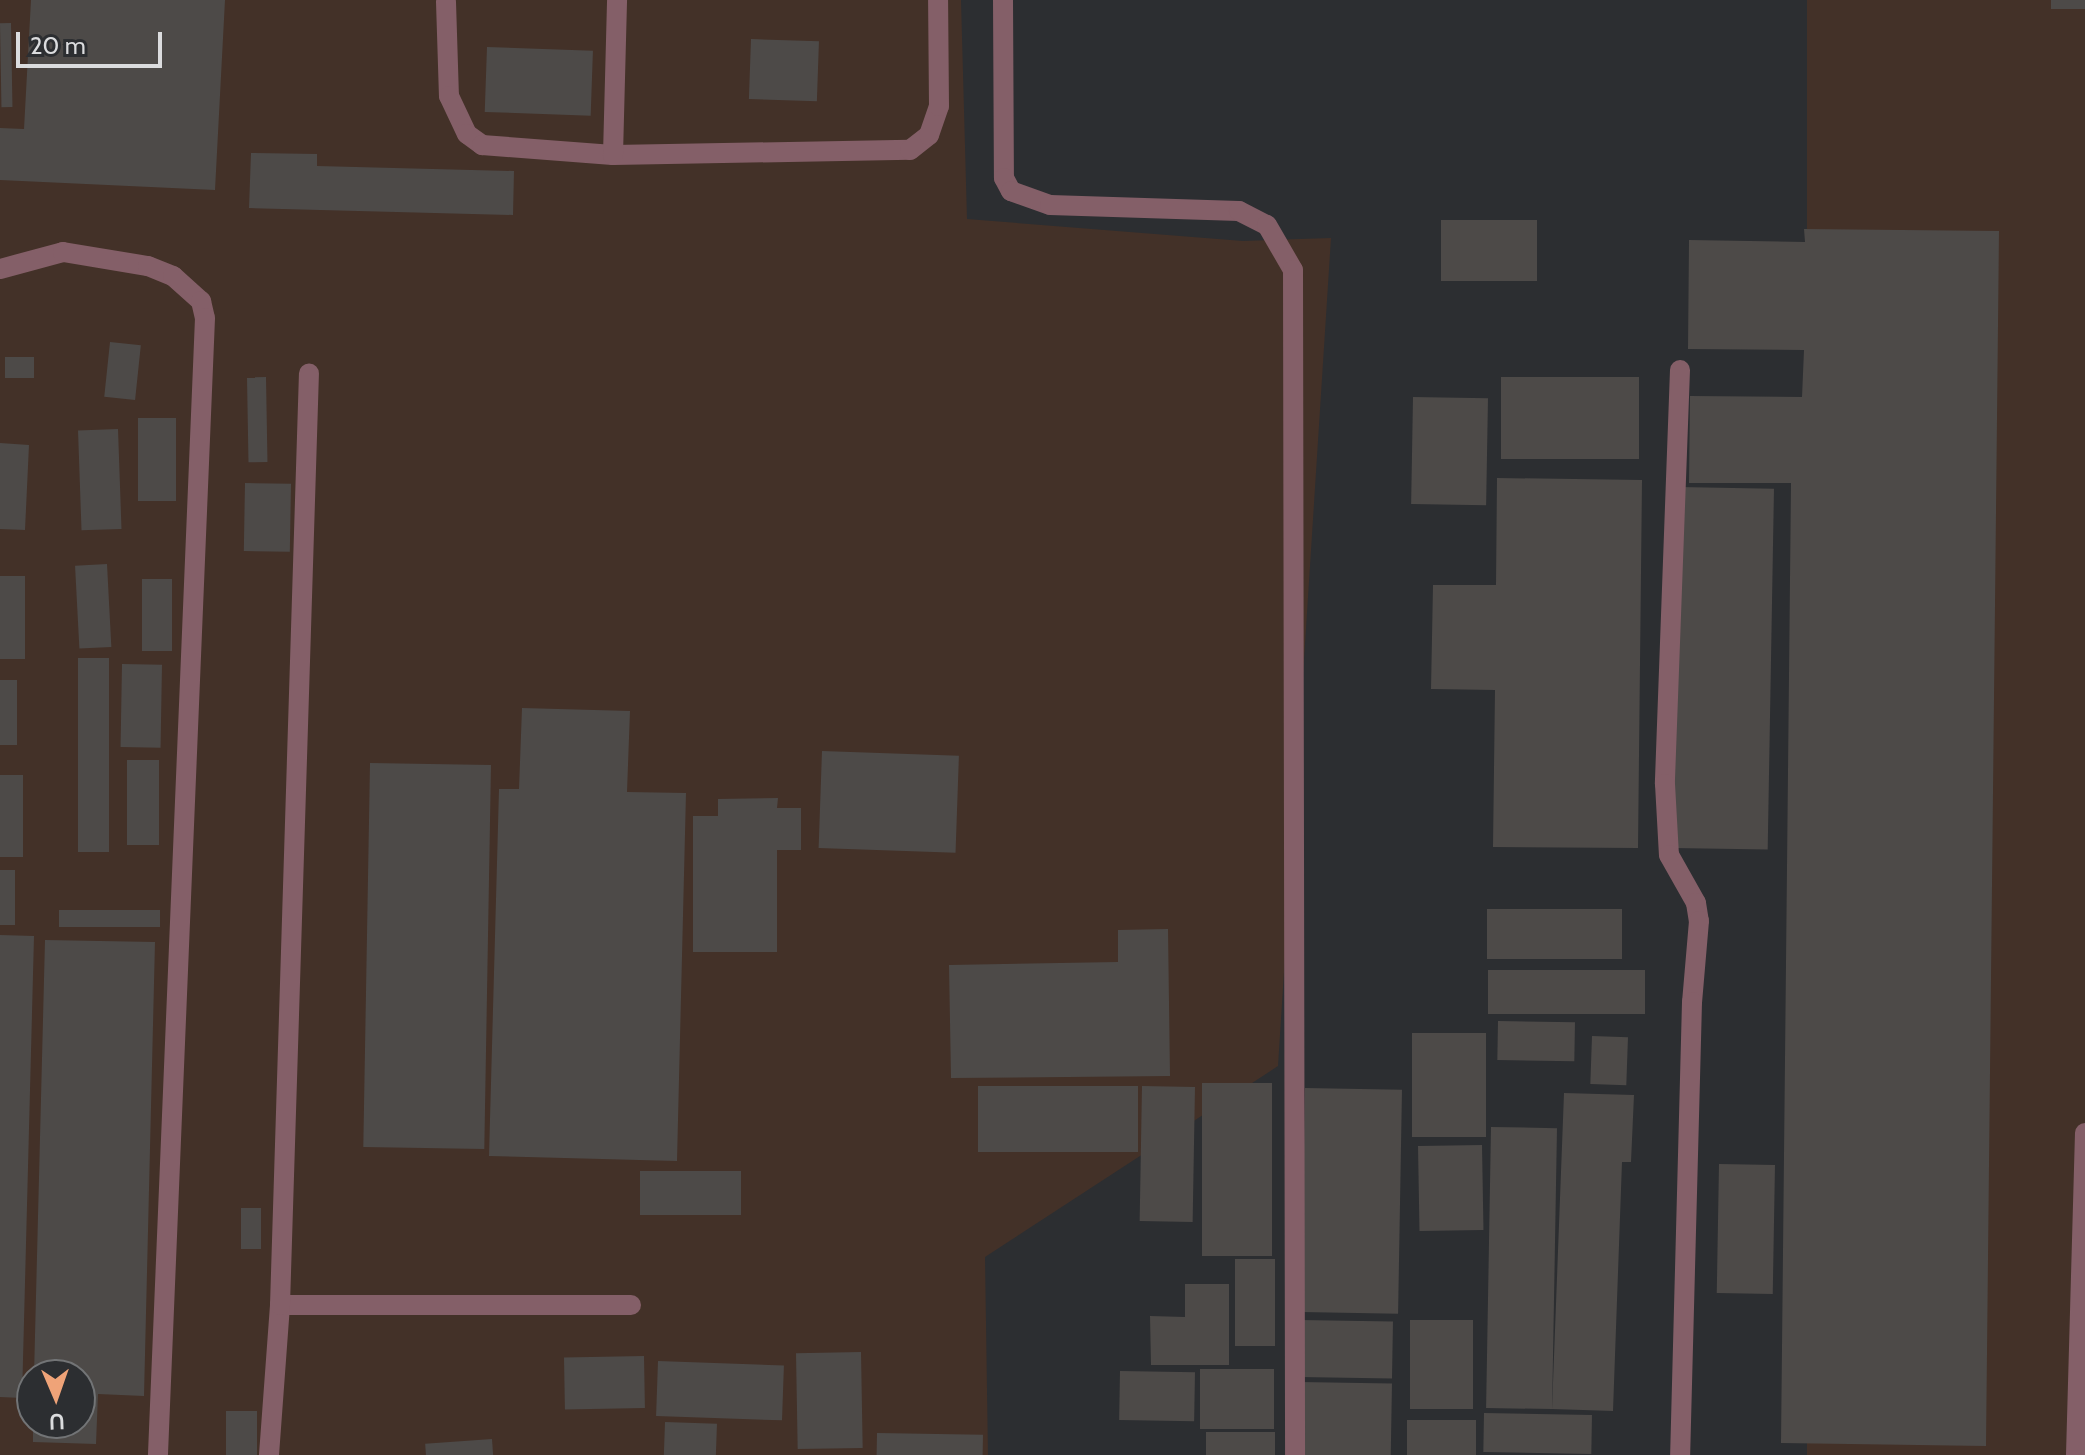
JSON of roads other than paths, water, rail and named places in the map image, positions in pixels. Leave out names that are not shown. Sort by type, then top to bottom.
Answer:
[{"type":"street","points":[[613,155],[617,0]]},
{"type":"street","points":[[446,2],[449,96],[467,134],[482,145],[613,155],[910,150],[929,135],[939,106],[938,0]]},
{"type":"street","points":[[1003,0],[1004,178],[1011,191],[1050,205],[1239,211],[1267,225],[1293,270],[1295,1455]]},
{"type":"street","points":[[0,269],[63,252],[148,266],[173,276],[201,301],[205,318],[158,1455]]},
{"type":"street","points":[[1680,370],[1665,784],[1669,855],[1696,903],[1699,921],[1692,1002],[1680,1455]]},
{"type":"street","points":[[269,1455],[280,1305],[309,373]]},
{"type":"street","points":[[2076,1455],[2085,1133]]},
{"type":"street","points":[[280,1305],[631,1305]]}]
